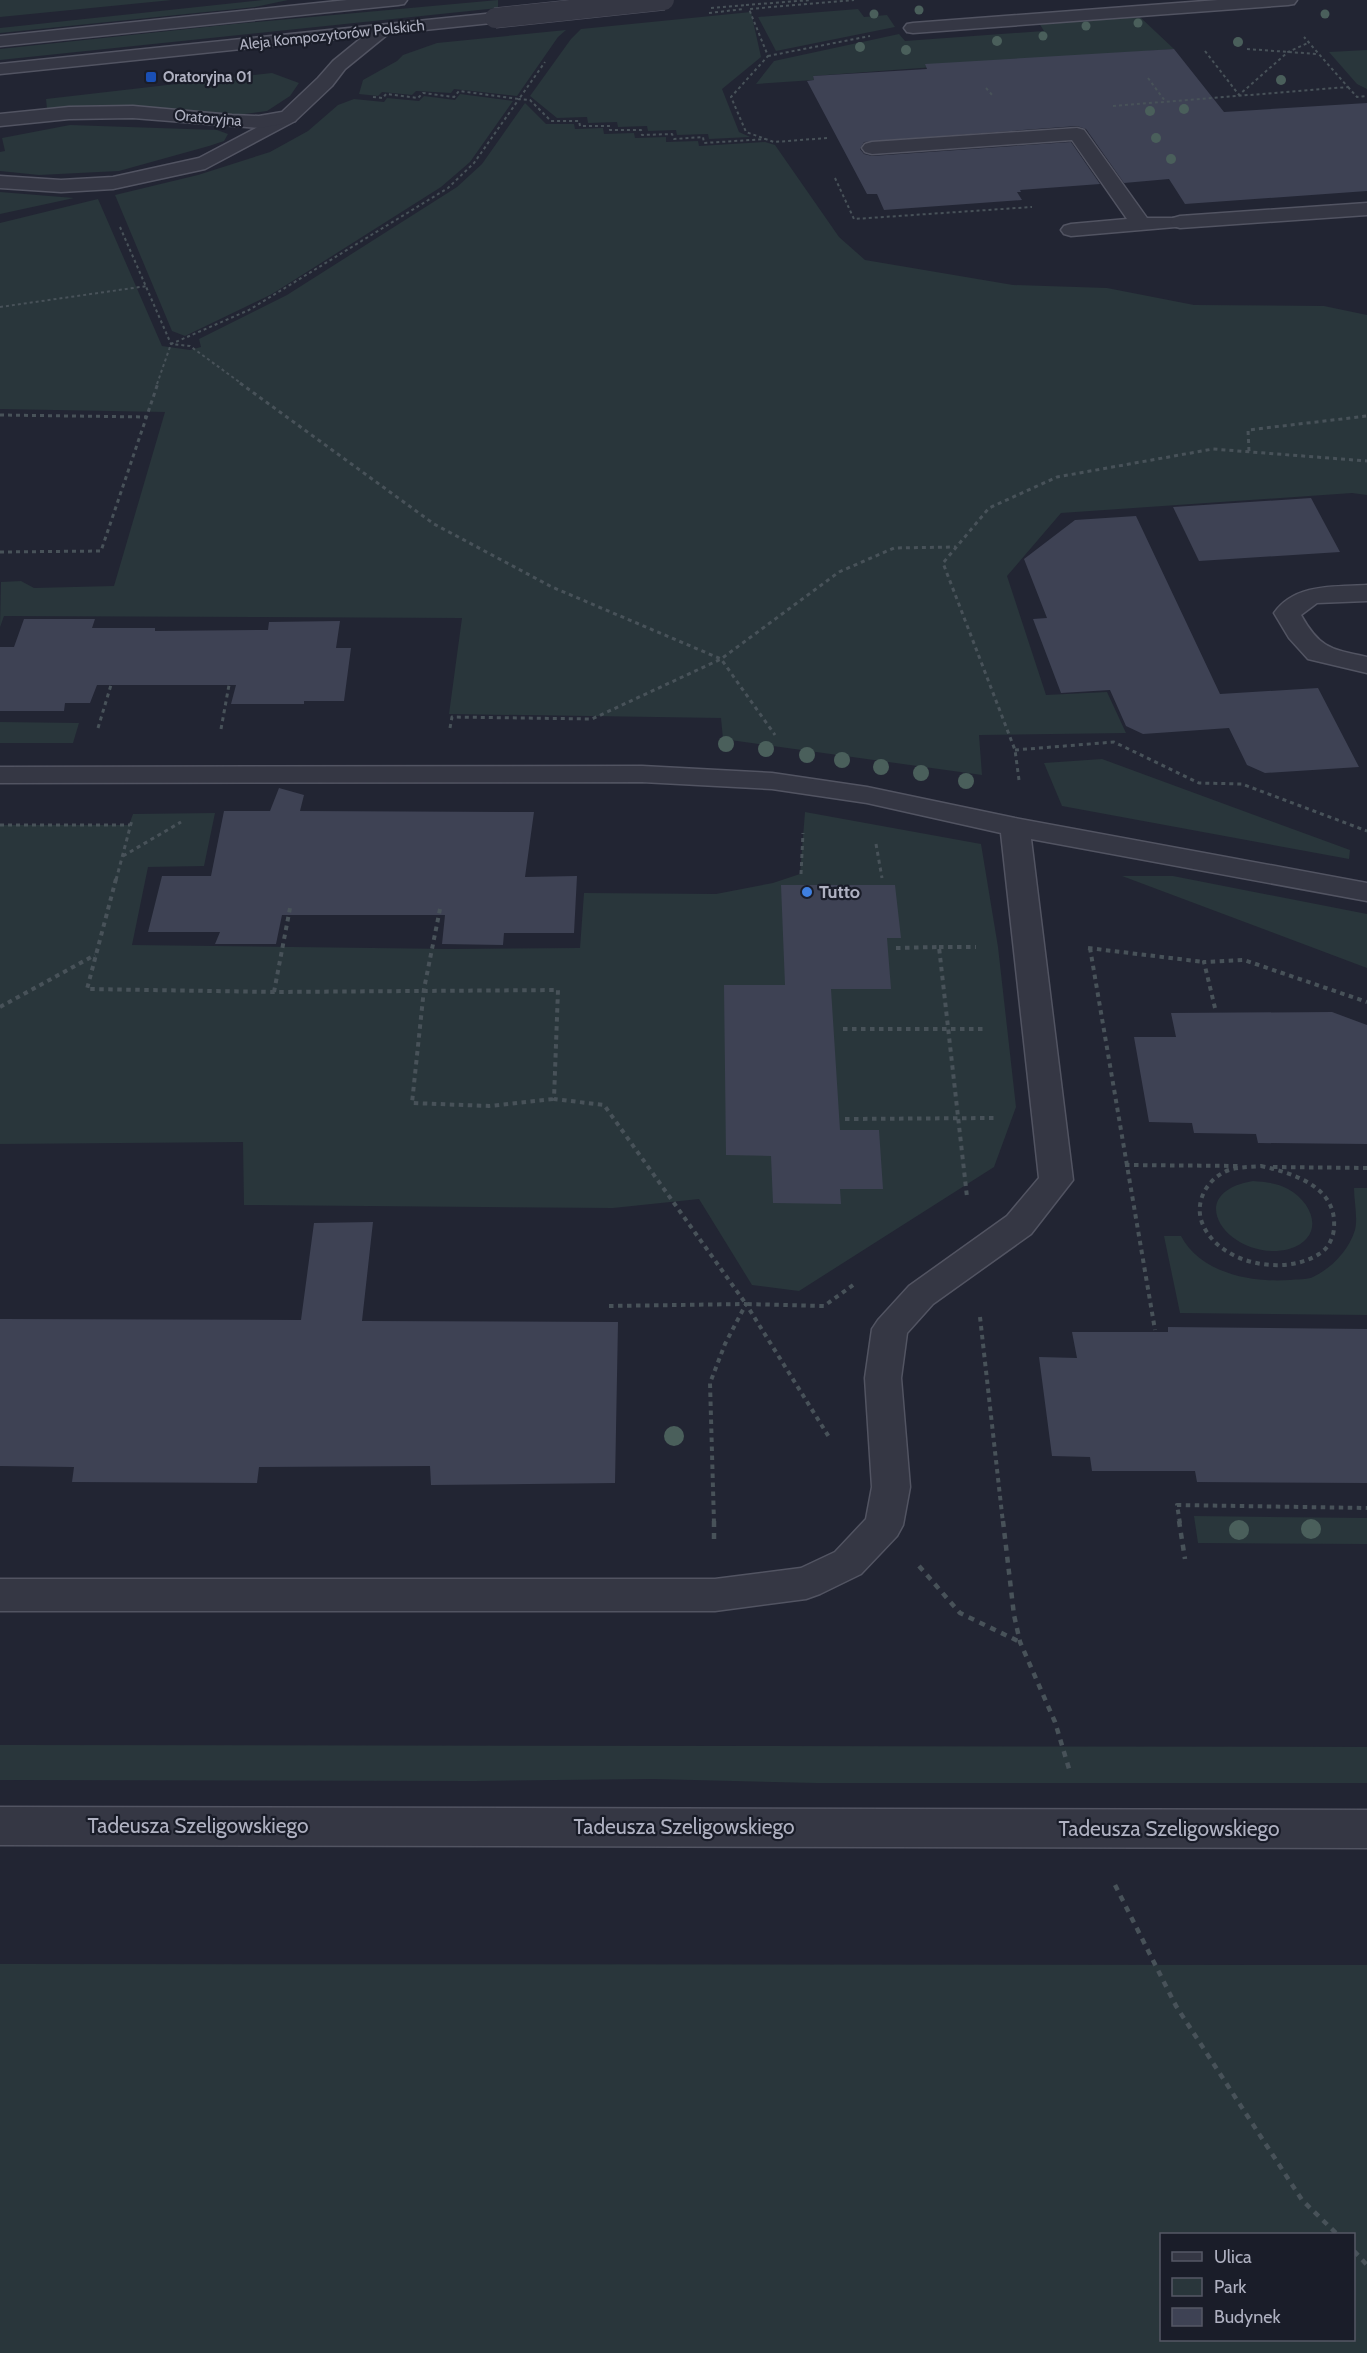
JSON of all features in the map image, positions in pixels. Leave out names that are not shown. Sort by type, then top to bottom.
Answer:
[{"type":"street","name":"Aleja Kompozytorów Polskich","points":[[0,40],[315,4],[398,0]]},
{"type":"street","name":"Aleja Kompozytorów Polskich","points":[[0,69],[664,0]]},
{"type":"street","points":[[913,28],[1282,0]]},
{"type":"street","points":[[0,182],[61,186],[113,183],[205,163],[288,117],[339,64],[381,30]]},
{"type":"street","name":"Oratoryjna","points":[[0,120],[69,113],[133,112],[259,122],[288,117]]},
{"type":"street","points":[[872,148],[1077,134],[1141,224]]},
{"type":"street","points":[[1071,230],[1367,209]]},
{"type":"street","points":[[1367,593],[1311,596],[1287,613],[1298,633],[1317,653],[1367,665]]},
{"type":"street","points":[[0,776],[642,774],[772,781],[867,795],[1015,826],[1367,892]]},
{"type":"street","points":[[0,1595],[715,1595],[806,1582],[848,1563],[884,1525],[891,1487],[883,1378],[890,1329],[921,1295],[1019,1225],[1056,1180],[1015,826]]},
{"type":"street","name":"Tadeusza Szeligowskiego","points":[[0,1826],[1367,1829]]},
{"type":"path","points":[[746,5],[811,0]]},
{"type":"path","points":[[744,9],[854,0]]},
{"type":"path","points":[[1282,0],[1308,43],[1363,103]]},
{"type":"path","points":[[749,9],[768,56]]},
{"type":"path","points":[[774,142],[746,132],[731,97],[768,56],[913,28]]},
{"type":"path","points":[[1239,95],[1288,52],[1308,43]]},
{"type":"path","points":[[1202,46],[1212,47]]},
{"type":"path","points":[[1245,49],[1318,54]]},
{"type":"path","points":[[1148,78],[1165,102]]},
{"type":"path","points":[[1109,107],[1348,87]]},
{"type":"path","points":[[375,97],[383,98],[386,94],[418,98],[423,93],[454,97],[459,91],[475,94]]},
{"type":"path","points":[[1357,97],[1367,96]]},
{"type":"path","points":[[171,344],[249,310],[448,188],[474,163],[519,99],[530,100],[550,121],[579,121],[580,126],[610,126],[610,130],[641,130],[642,135],[672,134],[674,139],[703,137],[704,143],[766,139]]},
{"type":"path","points":[[831,169],[854,219],[1033,207]]},
{"type":"path","points":[[0,552],[101,551],[171,344],[120,226]]},
{"type":"path","points":[[0,307],[147,286]]},
{"type":"path","points":[[171,344],[190,346],[434,524],[552,587],[721,659],[780,742]]},
{"type":"path","points":[[0,415],[146,417]]},
{"type":"path","points":[[1249,451],[1248,430],[1367,416]]},
{"type":"path","points":[[1015,826],[1022,802],[1015,750],[943,563],[989,508],[1057,477],[1214,448],[1367,461]]},
{"type":"path","points":[[450,728],[452,717],[592,719],[721,659],[839,572],[894,548],[957,547]]},
{"type":"path","points":[[98,729],[111,684]]},
{"type":"path","points":[[221,730],[229,685]]},
{"type":"path","points":[[1015,750],[1114,742],[1199,783],[1242,784],[1367,831]]},
{"type":"path","points":[[133,814],[87,989],[274,992],[424,989],[558,990],[554,1099]]},
{"type":"path","points":[[122,856],[189,818]]},
{"type":"path","points":[[0,825],[130,825]]},
{"type":"path","points":[[274,992],[290,908]]},
{"type":"path","points":[[440,909],[424,989],[412,1103],[489,1106],[554,1099],[604,1105],[746,1304],[834,1444]]},
{"type":"path","points":[[1090,948],[1125,1165],[1155,1330]]},
{"type":"path","points":[[0,1007],[96,955]]},
{"type":"path","points":[[1215,1008],[1204,962],[1244,960],[1367,1002]]},
{"type":"path","points":[[843,1029],[1039,1030]]},
{"type":"path","points":[[845,1119],[1049,1119]]},
{"type":"path","points":[[1125,1165],[1367,1168]]},
{"type":"path","points":[[1261,1166],[1283,1170],[1304,1179],[1321,1192],[1333,1208],[1335,1224],[1332,1240],[1321,1253],[1302,1262],[1280,1266],[1257,1263],[1235,1255],[1217,1243],[1205,1229],[1198,1212],[1200,1198],[1208,1184],[1222,1174],[1240,1168],[1261,1166]]},
{"type":"path","points":[[609,1306],[746,1304],[824,1306],[862,1279]]},
{"type":"path","points":[[714,1544],[710,1383],[725,1344],[746,1304]]},
{"type":"path","points":[[1185,1559],[1177,1505],[1367,1508]]},
{"type":"path","points":[[884,1525],[960,1613],[1020,1642]]},
{"type":"path","points":[[1014,1615],[1020,1642],[1054,1722],[1089,1829],[1176,2006],[1302,2200],[1335,2233]]},
{"type":"path","points":[[1355,2253],[1367,2265]]},
{"type":"green space","points":[[0,0],[172,0],[0,17]]},
{"type":"green space","points":[[263,0],[288,0],[255,7],[0,33],[0,28]]},
{"type":"green space","points":[[498,0],[498,8],[0,60],[0,49],[234,24]]},
{"type":"green space","points":[[858,9],[864,17],[887,15],[895,27],[776,51],[758,17]]},
{"type":"green space","points":[[751,12],[761,57],[722,89],[739,132],[750,137],[709,139],[708,134],[677,135],[676,130],[648,131],[647,126],[618,127],[617,122],[588,123],[587,117],[557,118],[530,96],[571,39],[581,29]]},
{"type":"green space","points":[[1140,17],[1174,49],[813,76],[814,80],[756,84],[774,61],[899,34],[905,41],[1044,31],[1039,23]]},
{"type":"green space","points":[[566,30],[558,37],[517,96],[454,89],[451,93],[416,91],[412,95],[382,92],[378,96],[359,94],[363,80],[397,61],[403,55],[437,43]]},
{"type":"green space","points":[[1367,50],[1367,89],[1357,84],[1329,52]]},
{"type":"green space","points":[[272,73],[299,83],[290,96],[267,111],[237,115],[103,107],[47,109],[46,99]]},
{"type":"green space","points":[[460,94],[513,101],[470,162],[441,187],[272,294],[185,336],[172,331],[115,195],[198,175],[270,152],[308,131],[338,105],[354,99],[384,102],[387,98],[419,101],[424,96],[455,100]]},
{"type":"green space","points":[[525,103],[546,124],[574,124],[575,129],[603,128],[604,134],[634,133],[635,138],[666,137],[666,142],[698,141],[699,146],[765,142],[775,145],[839,237],[865,260],[1013,285],[1107,288],[1194,305],[1324,306],[1367,315],[1367,495],[1352,493],[1061,513],[1007,576],[1046,695],[1107,692],[1126,733],[979,735],[982,775],[723,739],[721,718],[449,714],[462,618],[4,616],[0,627],[1,582],[21,581],[34,588],[114,586],[165,412],[0,409],[0,223],[98,199],[162,346],[190,350],[201,347],[199,339],[287,295],[457,187],[482,164]]},
{"type":"green space","points":[[70,125],[217,130],[228,134],[224,141],[119,171],[39,175],[0,171],[0,152],[5,151],[2,138]]},
{"type":"green space","points":[[0,192],[74,198],[0,214]]},
{"type":"green space","points":[[0,722],[79,723],[73,743],[0,743]]},
{"type":"green space","points":[[1102,759],[1350,850],[1349,859],[1062,806],[1044,763]]},
{"type":"green space","points":[[805,812],[981,844],[998,947],[1016,1107],[994,1167],[799,1291],[752,1285],[699,1199],[613,1208],[244,1205],[243,1142],[0,1144],[0,825],[129,825],[133,814],[215,813],[204,866],[148,867],[132,945],[451,949],[580,948],[584,893],[716,894],[773,883],[800,874]]},
{"type":"green space","points":[[1122,876],[1173,876],[1367,914],[1367,968]]},
{"type":"green space","points":[[1253,1181],[1284,1187],[1305,1203],[1310,1212],[1312,1229],[1308,1237],[1300,1244],[1289,1249],[1268,1251],[1249,1247],[1233,1238],[1222,1225],[1216,1212],[1219,1199],[1230,1188]]},
{"type":"green space","points":[[1354,1188],[1367,1188],[1367,1315],[1180,1313],[1164,1236],[1181,1236],[1201,1259],[1228,1273],[1260,1280],[1311,1278],[1333,1263],[1344,1251],[1352,1237],[1356,1220]]},
{"type":"green space","points":[[1194,1516],[1367,1518],[1367,1544],[1198,1543]]},
{"type":"green space","points":[[0,1745],[1367,1747],[1367,1783],[816,1783],[653,1779],[0,1780]]},
{"type":"green space","points":[[0,1964],[1367,1965],[1367,2353],[0,2353]]},
{"type":"building","points":[[1174,49],[1224,112],[1367,103],[1367,191],[1185,204],[1169,179],[1124,183],[1086,129],[1077,126],[864,142],[860,149],[864,154],[872,156],[1071,142],[1100,184],[1020,190],[1021,192],[1017,192],[1022,200],[884,210],[877,194],[867,194],[807,81],[814,80],[813,76],[927,69],[925,64]]},
{"type":"building","points":[[1311,498],[1340,552],[1199,561],[1173,507]]},
{"type":"building","points":[[1136,516],[1220,694],[1318,688],[1359,767],[1265,773],[1247,765],[1229,728],[1143,734],[1126,726],[1110,690],[1061,693],[1033,619],[1047,618],[1024,559],[1075,520]]},
{"type":"building","points":[[24,619],[95,619],[92,628],[155,628],[155,631],[268,630],[269,622],[340,621],[336,648],[351,648],[344,701],[304,701],[304,704],[231,704],[236,685],[97,685],[90,703],[65,703],[64,711],[0,711],[0,647],[14,647]]},
{"type":"building","points":[[279,788],[304,795],[300,811],[534,812],[525,877],[577,876],[574,933],[504,933],[503,945],[442,944],[445,915],[282,915],[276,944],[215,944],[220,932],[148,932],[162,876],[211,876],[224,811],[270,811]]},
{"type":"building","points":[[781,885],[895,885],[901,938],[887,938],[891,989],[831,989],[840,1130],[879,1130],[883,1189],[840,1189],[841,1204],[773,1203],[771,1156],[726,1155],[724,985],[785,985]]},
{"type":"building","points":[[1332,1012],[1367,1025],[1367,1144],[1258,1143],[1256,1134],[1194,1133],[1192,1123],[1149,1122],[1134,1037],[1176,1037],[1171,1013]]},
{"type":"building","points":[[373,1222],[362,1321],[618,1322],[615,1483],[431,1485],[430,1466],[259,1467],[257,1483],[72,1482],[74,1467],[0,1466],[0,1319],[301,1320],[314,1223]]},
{"type":"building","points":[[1168,1327],[1367,1329],[1367,1483],[1197,1482],[1195,1471],[1092,1471],[1090,1457],[1052,1456],[1039,1357],[1077,1358],[1072,1332],[1168,1332]]},
{"type":"place","name":"Oratoryjna 01","points":[[151,77]]},
{"type":"place","name":"Tutto","points":[[807,892]]}]
